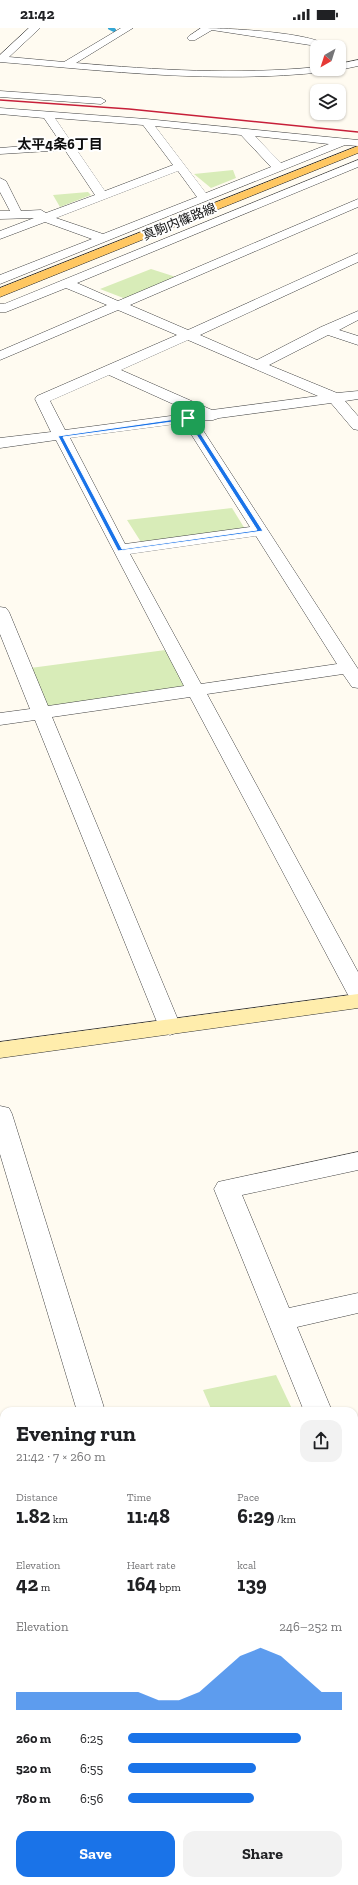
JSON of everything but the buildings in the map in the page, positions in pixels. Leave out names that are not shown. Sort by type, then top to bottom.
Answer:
[{"type":"main road","name":"真駒内篠路線","points":[[0,294],[358,149]]},
{"type":"street","points":[[1,59],[35,28]]},
{"type":"street","points":[[67,64],[128,28]]},
{"type":"street","points":[[192,38],[208,28]]},
{"type":"street","points":[[216,28],[310,42]]},
{"type":"street","points":[[1,59],[201,74],[249,75],[310,71]]},
{"type":"street","points":[[346,59],[355,64]]},
{"type":"street","points":[[48,73],[54,63]]},
{"type":"street","points":[[54,85],[60,98]]},
{"type":"street","points":[[0,94],[101,101]]},
{"type":"street","points":[[0,111],[146,122],[358,143]]},
{"type":"street","points":[[48,114],[102,196]]},
{"type":"street","points":[[146,122],[203,197]]},
{"type":"street","points":[[246,133],[276,165],[277,168]]},
{"type":"street","points":[[0,280],[104,239],[203,197],[344,142]]},
{"type":"street","points":[[0,150],[69,146]]},
{"type":"street","points":[[0,308],[6,308],[68,284],[358,164]]},
{"type":"street","points":[[0,235],[179,167]]},
{"type":"street","points":[[0,182],[17,214]]},
{"type":"street","points":[[0,356],[358,203]]},
{"type":"street","points":[[0,215],[17,214],[48,217],[104,239]]},
{"type":"street","points":[[358,257],[189,335],[42,399],[60,436],[195,691],[358,993]]},
{"type":"street","points":[[68,284],[335,398],[358,426]]},
{"type":"street","points":[[257,364],[358,315]]},
{"type":"street","points":[[326,330],[358,341]]},
{"type":"street","points":[[110,370],[213,416]]},
{"type":"street","points":[[0,443],[358,396]]},
{"type":"street","points":[[188,418],[358,683]]},
{"type":"street","points":[[120,550],[260,531]]},
{"type":"street","points":[[0,612],[170,1027]]},
{"type":"street","points":[[0,719],[348,668]]},
{"type":"street","points":[[0,1050],[358,1001]]},
{"type":"street","points":[[0,1114],[90,1407]]},
{"type":"street","points":[[316,1407],[227,1189],[358,1161]]},
{"type":"street","points":[[280,1320],[358,1303]]},
{"type":"green space","points":[[233,170],[236,178],[211,188],[194,174]]},
{"type":"green space","points":[[88,192],[91,195],[60,207],[53,195]]},
{"type":"green space","points":[[151,269],[176,277],[126,299],[100,289]]},
{"type":"green space","points":[[232,508],[245,529],[141,542],[127,520]]},
{"type":"green space","points":[[173,649],[195,691],[41,712],[23,669]]},
{"type":"green space","points":[[276,1375],[291,1407],[210,1407],[203,1390]]},
{"type":"waterway","points":[[110,28],[114,30]]},
{"type":"railway","points":[[0,100],[129,109],[358,132]]},
{"type":"district","name":"太平4条6丁目","points":[[60,144]]},
{"type":"route","points":[[188,418],[260,531],[120,550],[60,436],[188,418]]}]
